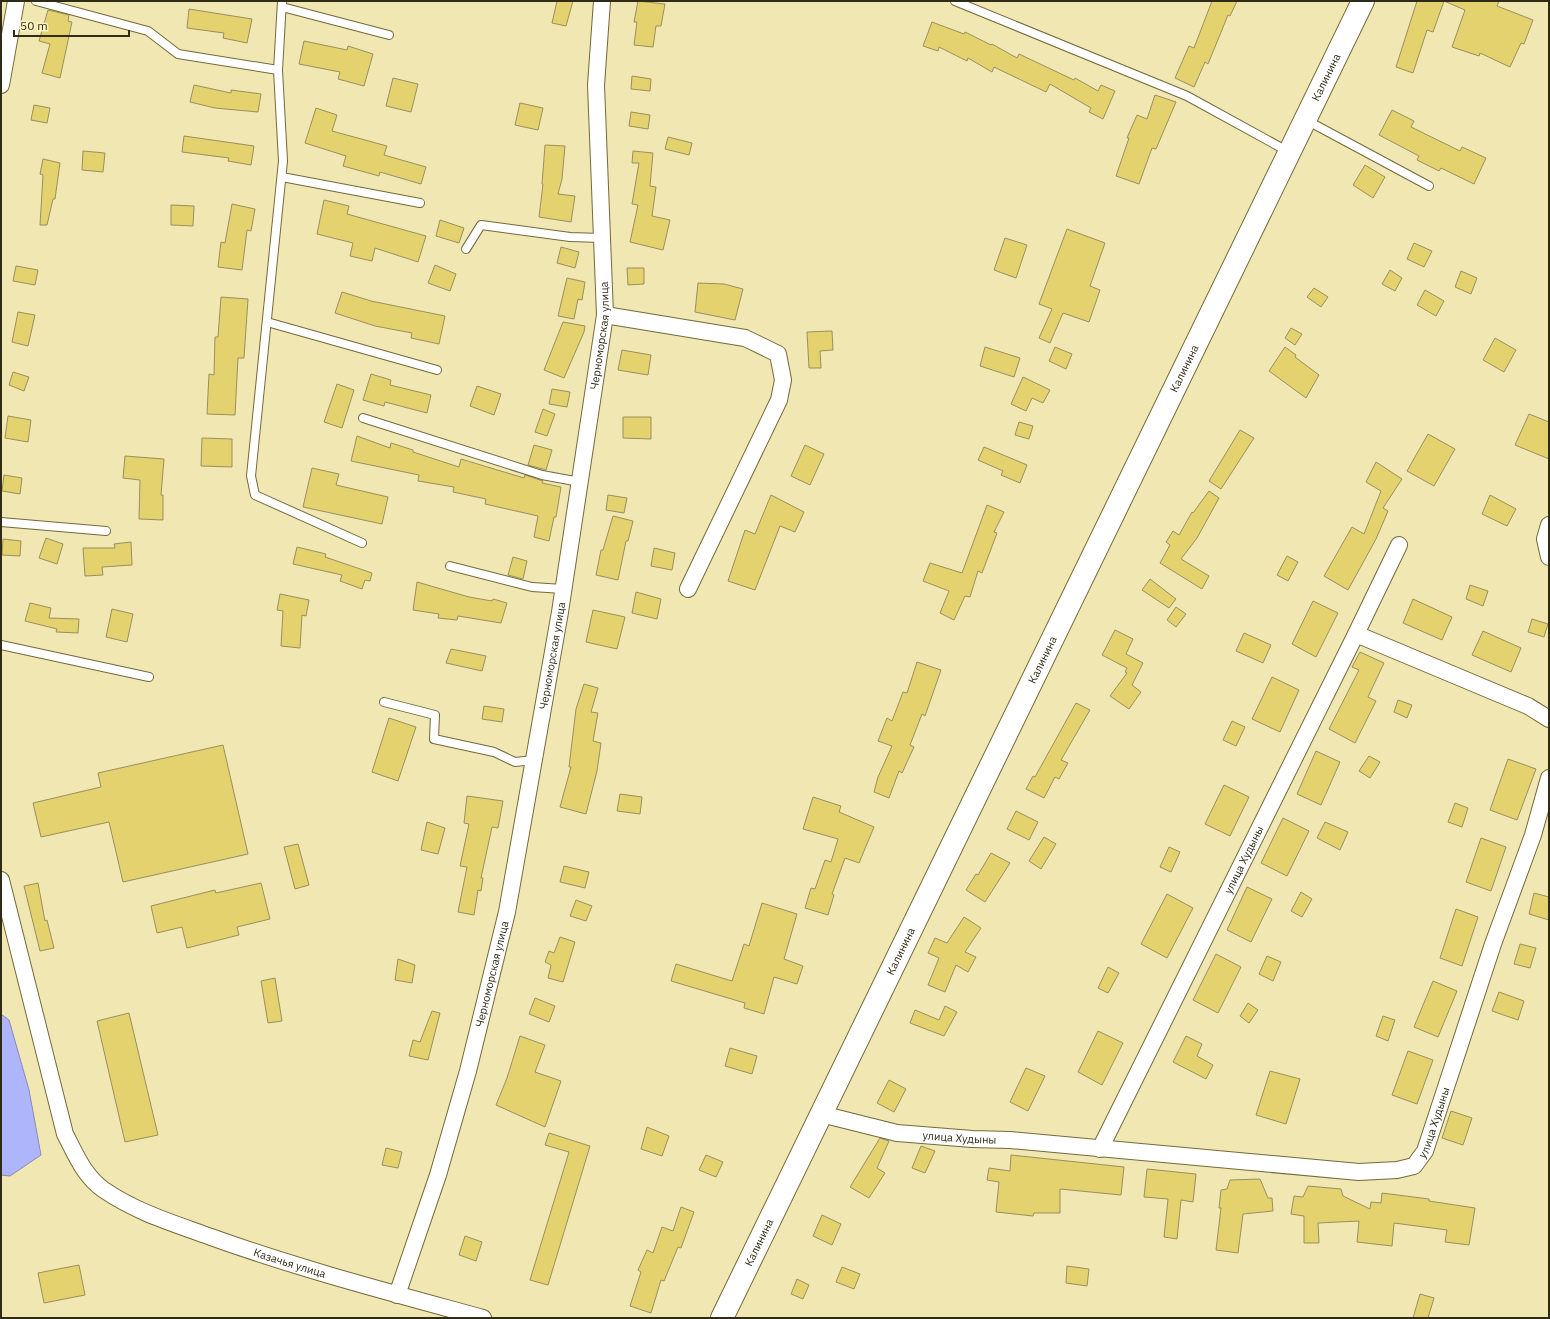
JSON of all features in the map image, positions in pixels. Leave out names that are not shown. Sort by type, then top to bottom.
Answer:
[{"type":"street","points":[[1,85],[16,1]]},
{"type":"street","name":"Черноморская улица","points":[[397,1295],[438,1175],[468,1071],[507,912],[580,482],[605,315],[596,85],[602,1]]},
{"type":"street","name":"Калинина","points":[[722,1318],[1363,1]]},
{"type":"street","points":[[605,315],[745,338],[778,354],[783,380],[779,400],[688,589]]},
{"type":"street","points":[[1549,525],[1546,539],[1549,557]]},
{"type":"street","name":"улица Худыны","points":[[1100,1149],[1399,545]]},
{"type":"street","points":[[1356,634],[1528,706],[1549,719]]},
{"type":"street","name":"улица Худыны","points":[[821,1114],[897,1132],[972,1139],[1010,1140],[1359,1172],[1397,1170],[1414,1166],[1425,1151],[1493,944],[1533,835],[1549,778]]},
{"type":"street","name":"Казачья улица","points":[[1,880],[65,1134],[84,1170],[103,1189],[136,1210],[250,1251],[397,1295],[483,1318]]},
{"type":"lane","points":[[36,1],[148,31],[178,54],[278,70]]},
{"type":"lane","points":[[955,1],[1187,96],[1290,152]]},
{"type":"lane","points":[[362,543],[255,495],[251,476],[284,161],[278,70],[282,4],[389,34]]},
{"type":"lane","points":[[1305,120],[1429,186]]},
{"type":"lane","points":[[282,177],[420,203]]},
{"type":"lane","points":[[466,249],[481,225],[570,237],[602,238]]},
{"type":"lane","points":[[267,322],[437,370]]},
{"type":"lane","points":[[363,418],[542,475],[580,482]]},
{"type":"lane","points":[[1,522],[106,531]]},
{"type":"lane","points":[[450,566],[532,587],[563,589]]},
{"type":"lane","points":[[1,645],[149,677]]},
{"type":"lane","points":[[384,702],[435,715],[434,739],[494,752],[515,762],[534,760]]},
{"type":"water","points":[[1,1014],[9,1020],[29,1090],[41,1155],[10,1176],[1,1175]]},
{"type":"building","points":[[557,1],[573,1],[566,26],[552,23]]},
{"type":"building","points":[[638,1],[665,4],[661,26],[656,26],[653,47],[634,45],[637,22],[634,22]]},
{"type":"building","points":[[1212,1],[1237,1],[1230,16],[1228,15],[1208,64],[1205,62],[1194,87],[1175,78],[1189,46],[1194,48]]},
{"type":"building","points":[[1417,1],[1444,1],[1433,32],[1427,30],[1413,73],[1396,67]]},
{"type":"building","points":[[1444,1],[1499,1],[1497,6],[1533,20],[1524,44],[1521,43],[1510,67],[1480,53],[1479,56],[1452,47],[1465,10]]},
{"type":"building","points":[[189,9],[252,19],[247,43],[223,38],[224,33],[187,28]]},
{"type":"building","points":[[48,10],[69,15],[68,21],[72,22],[60,78],[42,73],[50,44],[39,41]]},
{"type":"building","points":[[932,22],[964,34],[965,32],[991,45],[992,44],[1017,58],[1019,54],[1074,80],[1075,78],[1098,91],[1101,85],[1115,91],[1103,119],[1089,112],[1091,108],[1050,84],[1046,92],[994,67],[992,72],[968,58],[967,61],[939,47],[938,51],[923,46]]},
{"type":"building","points":[[304,41],[347,50],[348,46],[373,54],[364,86],[338,79],[340,72],[299,64]]},
{"type":"building","points":[[632,76],[651,79],[650,91],[631,89]]},
{"type":"building","points":[[393,78],[418,84],[411,112],[386,106]]},
{"type":"building","points":[[194,85],[231,93],[231,90],[261,94],[258,112],[215,108],[190,102]]},
{"type":"building","points":[[1155,95],[1176,102],[1156,149],[1152,148],[1139,184],[1116,176],[1129,138],[1127,138],[1137,115],[1147,119]]},
{"type":"building","points":[[520,103],[543,108],[538,130],[515,125]]},
{"type":"building","points":[[34,105],[50,108],[47,123],[31,120]]},
{"type":"building","points":[[316,108],[337,115],[332,131],[387,146],[384,155],[426,167],[421,184],[380,172],[379,176],[343,166],[346,156],[305,143]]},
{"type":"building","points":[[1392,110],[1414,121],[1411,127],[1460,151],[1462,147],[1486,158],[1474,184],[1441,168],[1439,171],[1417,160],[1419,156],[1379,135]]},
{"type":"building","points":[[631,112],[650,115],[648,129],[629,126]]},
{"type":"building","points":[[184,136],[254,146],[251,165],[228,161],[229,158],[182,152]]},
{"type":"building","points":[[668,137],[692,143],[689,155],[665,149]]},
{"type":"building","points":[[545,145],[565,146],[562,179],[558,194],[575,196],[571,222],[539,217],[543,184]]},
{"type":"building","points":[[83,151],[105,153],[103,172],[82,170]]},
{"type":"building","points":[[633,151],[653,153],[650,186],[656,187],[652,216],[670,220],[663,250],[630,242],[638,205],[632,204],[639,163],[632,163]]},
{"type":"building","points":[[43,159],[60,163],[55,199],[53,199],[47,225],[40,225],[43,175],[40,174]]},
{"type":"building","points":[[1365,165],[1385,177],[1373,198],[1353,185]]},
{"type":"building","points":[[324,200],[349,206],[347,214],[426,236],[418,262],[375,248],[372,261],[350,256],[353,243],[317,234]]},
{"type":"building","points":[[232,204],[255,209],[251,231],[247,230],[242,270],[218,267],[221,242],[225,243]]},
{"type":"building","points":[[171,205],[194,206],[193,226],[171,225]]},
{"type":"building","points":[[440,220],[464,228],[459,243],[436,236]]},
{"type":"building","points":[[1067,229],[1105,243],[1090,286],[1100,290],[1089,322],[1063,313],[1050,343],[1039,338],[1052,309],[1039,304]]},
{"type":"building","points":[[1005,238],[1027,245],[1016,278],[994,270]]},
{"type":"building","points":[[1414,243],[1432,251],[1424,267],[1407,259]]},
{"type":"building","points":[[561,247],[579,252],[575,268],[557,263]]},
{"type":"building","points":[[435,265],[456,274],[450,291],[428,283]]},
{"type":"building","points":[[16,266],[38,270],[35,285],[13,281]]},
{"type":"building","points":[[627,268],[644,268],[644,284],[628,285]]},
{"type":"building","points":[[1390,270],[1402,278],[1395,291],[1382,284]]},
{"type":"building","points":[[1461,271],[1477,278],[1471,294],[1455,287]]},
{"type":"building","points":[[567,278],[585,282],[582,300],[578,299],[574,319],[558,316]]},
{"type":"building","points":[[698,283],[724,284],[743,289],[735,320],[695,312]]},
{"type":"building","points":[[1314,288],[1328,297],[1321,307],[1307,297]]},
{"type":"building","points":[[1425,290],[1444,301],[1436,316],[1417,305]]},
{"type":"building","points":[[342,292],[371,301],[445,316],[439,344],[411,338],[412,333],[375,326],[335,313]]},
{"type":"building","points":[[221,297],[248,299],[244,358],[238,358],[235,415],[207,414],[209,374],[214,375],[215,337],[218,337]]},
{"type":"building","points":[[18,312],[35,315],[28,346],[12,342]]},
{"type":"building","points":[[563,322],[585,326],[584,332],[564,378],[544,370]]},
{"type":"building","points":[[1291,328],[1302,334],[1295,345],[1285,338]]},
{"type":"building","points":[[832,331],[833,350],[820,351],[821,368],[809,368],[807,332]]},
{"type":"building","points":[[1495,338],[1516,350],[1504,372],[1483,360]]},
{"type":"building","points":[[985,347],[1020,358],[1014,377],[980,366]]},
{"type":"building","points":[[1055,347],[1072,354],[1066,369],[1049,361]]},
{"type":"building","points":[[1285,347],[1296,355],[1295,357],[1319,375],[1306,398],[1269,371]]},
{"type":"building","points":[[622,350],[651,355],[648,375],[618,370]]},
{"type":"building","points":[[13,372],[29,377],[24,391],[9,385]]},
{"type":"building","points":[[371,374],[391,380],[390,385],[431,395],[427,413],[385,402],[384,406],[363,400]]},
{"type":"building","points":[[1023,377],[1050,390],[1043,403],[1032,398],[1026,411],[1011,404]]},
{"type":"building","points":[[337,384],[354,390],[342,428],[324,422]]},
{"type":"building","points":[[477,386],[501,394],[494,415],[470,406]]},
{"type":"building","points":[[552,389],[570,392],[567,407],[549,404]]},
{"type":"building","points":[[543,409],[555,414],[547,436],[535,432]]},
{"type":"building","points":[[1529,414],[1549,422],[1549,459],[1515,445]]},
{"type":"building","points":[[8,416],[31,420],[28,442],[5,438]]},
{"type":"building","points":[[623,417],[651,417],[651,439],[623,438]]},
{"type":"building","points":[[1019,422],[1033,426],[1029,439],[1015,435]]},
{"type":"building","points":[[1240,430],[1254,438],[1221,489],[1209,481]]},
{"type":"building","points":[[1428,434],[1455,449],[1434,486],[1407,471]]},
{"type":"building","points":[[357,436],[390,448],[391,443],[459,467],[461,459],[524,478],[525,475],[543,481],[542,483],[561,487],[556,517],[554,517],[549,541],[534,537],[538,516],[485,504],[486,499],[453,492],[454,487],[418,481],[419,475],[351,461]]},
{"type":"building","points":[[202,438],[232,439],[232,467],[201,466]]},
{"type":"building","points":[[534,445],[552,450],[546,470],[528,465]]},
{"type":"building","points":[[805,445],[824,454],[810,485],[791,476]]},
{"type":"building","points":[[984,447],[1027,465],[1020,483],[1001,475],[1003,471],[978,460]]},
{"type":"building","points":[[125,456],[164,459],[161,495],[163,495],[163,520],[139,519],[140,480],[123,478]]},
{"type":"building","points":[[1376,462],[1402,479],[1383,508],[1388,511],[1376,539],[1348,590],[1324,576],[1352,527],[1364,534],[1381,491],[1366,482]]},
{"type":"building","points":[[312,468],[339,474],[336,485],[388,497],[382,524],[303,507]]},
{"type":"building","points":[[4,475],[22,478],[20,494],[2,491]]},
{"type":"building","points":[[1209,491],[1219,498],[1197,538],[1181,559],[1209,576],[1202,589],[1160,563],[1170,545],[1166,542],[1173,531],[1179,535],[1192,512],[1193,513]]},
{"type":"building","points":[[608,495],[627,498],[624,513],[606,510]]},
{"type":"building","points":[[771,495],[804,512],[795,532],[780,526],[755,590],[728,581],[745,530],[755,534]]},
{"type":"building","points":[[1490,495],[1516,509],[1507,526],[1482,514]]},
{"type":"building","points":[[987,505],[1004,512],[994,532],[997,533],[982,573],[978,571],[970,597],[965,596],[954,620],[940,613],[949,591],[923,581],[930,563],[962,573]]},
{"type":"building","points":[[613,516],[633,521],[628,541],[626,541],[618,580],[596,575],[601,550],[603,550]]},
{"type":"building","points":[[46,538],[63,544],[57,564],[39,558]]},
{"type":"building","points":[[3,539],[21,541],[20,556],[2,555]]},
{"type":"building","points":[[131,542],[132,565],[102,567],[103,575],[85,576],[83,548],[115,548],[114,544]]},
{"type":"building","points":[[297,547],[326,554],[325,557],[372,573],[370,581],[365,580],[362,589],[340,581],[342,575],[293,564]]},
{"type":"building","points":[[654,548],[675,553],[672,570],[651,566]]},
{"type":"building","points":[[1287,556],[1298,562],[1288,581],[1277,575]]},
{"type":"building","points":[[513,557],[527,561],[523,579],[508,575]]},
{"type":"building","points":[[1150,579],[1176,599],[1169,608],[1142,590]]},
{"type":"building","points":[[417,582],[469,597],[492,601],[493,599],[507,603],[501,623],[458,616],[457,620],[438,618],[439,614],[413,610]]},
{"type":"building","points":[[1470,585],[1488,591],[1483,606],[1466,599]]},
{"type":"building","points":[[636,592],[661,599],[657,619],[632,613]]},
{"type":"building","points":[[280,594],[309,600],[306,616],[302,615],[300,648],[281,646],[283,611],[277,610]]},
{"type":"building","points":[[1413,599],[1452,617],[1442,640],[1403,623]]},
{"type":"building","points":[[1313,601],[1338,613],[1316,657],[1292,644]]},
{"type":"building","points":[[30,603],[51,608],[49,618],[79,619],[78,633],[56,632],[57,629],[25,621]]},
{"type":"building","points":[[1176,607],[1186,614],[1176,627],[1167,620]]},
{"type":"building","points":[[112,609],[133,614],[127,642],[106,637]]},
{"type":"building","points":[[593,610],[625,617],[617,649],[586,642]]},
{"type":"building","points":[[1532,619],[1548,624],[1544,637],[1528,632]]},
{"type":"building","points":[[1115,630],[1133,639],[1126,654],[1143,663],[1132,685],[1141,692],[1129,709],[1110,696],[1127,673],[1125,672],[1127,668],[1102,655]]},
{"type":"building","points":[[1483,631],[1521,648],[1511,672],[1472,655]]},
{"type":"building","points":[[1244,633],[1271,645],[1263,663],[1236,651]]},
{"type":"building","points":[[451,649],[486,656],[482,671],[446,663]]},
{"type":"building","points":[[1360,652],[1384,663],[1368,697],[1376,701],[1355,743],[1329,729],[1359,670],[1352,667]]},
{"type":"building","points":[[917,662],[941,670],[925,716],[922,714],[910,745],[914,747],[902,773],[899,771],[889,798],[874,792],[878,777],[892,746],[878,741],[887,718],[892,721],[903,692],[907,693]]},
{"type":"building","points":[[1272,677],[1299,690],[1280,732],[1252,719]]},
{"type":"building","points":[[584,684],[598,688],[591,712],[598,713],[593,741],[601,743],[597,771],[586,814],[560,807],[571,767],[569,767],[576,709]]},
{"type":"building","points":[[1398,700],[1412,705],[1407,718],[1394,712]]},
{"type":"building","points":[[1076,703],[1090,710],[1061,760],[1068,763],[1059,779],[1055,777],[1044,798],[1026,789],[1033,776],[1035,777]]},
{"type":"building","points":[[484,706],[504,709],[502,722],[482,719]]},
{"type":"building","points":[[389,718],[416,727],[398,781],[372,772]]},
{"type":"building","points":[[1232,721],[1245,727],[1236,746],[1223,740]]},
{"type":"building","points":[[223,745],[248,854],[123,882],[109,822],[41,837],[33,803],[101,787],[98,773]]},
{"type":"building","points":[[1316,751],[1340,762],[1321,805],[1297,794]]},
{"type":"building","points":[[1369,756],[1380,762],[1370,778],[1359,771]]},
{"type":"building","points":[[1508,759],[1536,769],[1517,820],[1490,810]]},
{"type":"building","points":[[1224,785],[1249,797],[1230,836],[1205,824]]},
{"type":"building","points":[[620,794],[642,797],[640,814],[617,811]]},
{"type":"building","points":[[467,796],[503,801],[498,828],[492,827],[481,878],[483,878],[481,891],[478,890],[474,915],[458,912],[467,867],[460,866],[469,824],[464,823]]},
{"type":"building","points":[[813,797],[841,806],[839,812],[874,827],[859,863],[845,858],[832,894],[834,895],[828,915],[805,908],[811,888],[815,889],[825,860],[831,862],[838,839],[803,829]]},
{"type":"building","points":[[1455,803],[1468,808],[1462,827],[1448,822]]},
{"type":"building","points":[[1016,811],[1038,822],[1029,840],[1007,829]]},
{"type":"building","points":[[1283,818],[1309,831],[1287,876],[1261,863]]},
{"type":"building","points":[[427,822],[445,828],[438,854],[421,850]]},
{"type":"building","points":[[1325,822],[1348,832],[1340,850],[1317,838]]},
{"type":"building","points":[[1044,837],[1056,844],[1041,869],[1029,861]]},
{"type":"building","points":[[1481,838],[1506,847],[1491,891],[1466,882]]},
{"type":"building","points":[[298,844],[309,885],[295,889],[284,847]]},
{"type":"building","points":[[1169,847],[1180,852],[1171,872],[1160,867]]},
{"type":"building","points":[[991,853],[1010,863],[985,902],[966,890],[976,874],[978,875]]},
{"type":"building","points":[[564,866],[589,872],[585,888],[560,882]]},
{"type":"building","points":[[38,883],[45,921],[47,920],[54,948],[40,951],[24,886]]},
{"type":"building","points":[[261,883],[270,919],[237,927],[239,935],[187,948],[182,927],[157,933],[151,906],[215,890],[216,893]]},
{"type":"building","points":[[1247,887],[1272,899],[1251,942],[1227,930]]},
{"type":"building","points":[[1301,892],[1312,899],[1302,917],[1291,911]]},
{"type":"building","points":[[1534,893],[1549,897],[1549,920],[1529,914]]},
{"type":"building","points":[[1167,894],[1193,908],[1167,958],[1141,944]]},
{"type":"building","points":[[576,900],[592,906],[586,921],[570,916]]},
{"type":"building","points":[[762,903],[797,914],[784,959],[803,966],[797,984],[774,977],[764,1014],[744,1008],[745,1003],[671,981],[676,964],[732,981],[744,944],[749,946]]},
{"type":"building","points":[[1456,909],[1478,917],[1462,966],[1440,958]]},
{"type":"building","points":[[964,917],[981,928],[965,952],[976,957],[968,972],[956,965],[945,992],[928,985],[939,958],[928,953],[935,938],[947,943]]},
{"type":"building","points":[[560,937],[575,942],[563,982],[548,978],[551,965],[545,962],[549,951],[554,953]]},
{"type":"building","points":[[1520,944],[1536,948],[1530,968],[1514,964]]},
{"type":"building","points":[[1216,954],[1241,967],[1218,1013],[1193,1000]]},
{"type":"building","points":[[1267,956],[1281,962],[1273,981],[1259,974]]},
{"type":"building","points":[[398,959],[415,965],[412,983],[395,980]]},
{"type":"building","points":[[1108,967],[1119,973],[1108,993],[1098,988]]},
{"type":"building","points":[[275,978],[282,1021],[268,1023],[261,981]]},
{"type":"building","points":[[1433,981],[1457,991],[1438,1037],[1414,1027]]},
{"type":"building","points":[[1499,992],[1524,1001],[1518,1020],[1492,1011]]},
{"type":"building","points":[[535,998],[555,1006],[549,1022],[529,1014]]},
{"type":"building","points":[[1248,1003],[1258,1010],[1249,1023],[1240,1016]]},
{"type":"building","points":[[945,1006],[957,1012],[944,1036],[910,1023],[915,1010],[939,1020]]},
{"type":"building","points":[[432,1011],[440,1013],[428,1060],[409,1056],[413,1040],[420,1042]]},
{"type":"building","points":[[129,1013],[158,1135],[125,1142],[97,1021]]},
{"type":"building","points":[[1383,1016],[1395,1020],[1388,1041],[1376,1036]]},
{"type":"building","points":[[1098,1031],[1123,1043],[1102,1085],[1078,1072]]},
{"type":"building","points":[[520,1036],[545,1045],[535,1072],[561,1081],[545,1127],[496,1105],[507,1078]]},
{"type":"building","points":[[1186,1036],[1202,1044],[1197,1056],[1213,1065],[1206,1079],[1173,1062]]},
{"type":"building","points":[[730,1048],[757,1056],[752,1074],[725,1066]]},
{"type":"building","points":[[1408,1051],[1433,1060],[1417,1104],[1392,1095]]},
{"type":"building","points":[[1026,1068],[1045,1076],[1028,1111],[1010,1102]]},
{"type":"building","points":[[1270,1071],[1300,1079],[1286,1124],[1256,1115]]},
{"type":"building","points":[[889,1080],[906,1089],[894,1112],[877,1103]]},
{"type":"building","points":[[1451,1111],[1472,1118],[1463,1145],[1442,1138]]},
{"type":"building","points":[[647,1127],[669,1136],[662,1156],[641,1149]]},
{"type":"building","points":[[549,1133],[590,1146],[548,1285],[530,1280],[569,1152],[545,1145]]},
{"type":"building","points":[[880,1138],[889,1141],[877,1168],[885,1173],[869,1198],[850,1187]]},
{"type":"building","points":[[921,1146],[935,1151],[925,1173],[912,1168]]},
{"type":"building","points":[[386,1148],[402,1152],[398,1168],[382,1165]]},
{"type":"building","points":[[706,1155],[723,1162],[716,1177],[699,1170]]},
{"type":"building","points":[[1011,1155],[1124,1167],[1121,1195],[1060,1189],[1060,1213],[1034,1213],[1033,1216],[996,1212],[999,1182],[987,1180],[989,1168],[1010,1171]]},
{"type":"building","points":[[1147,1169],[1196,1174],[1193,1202],[1181,1200],[1177,1239],[1164,1237],[1168,1199],[1144,1197]]},
{"type":"building","points":[[1260,1179],[1268,1198],[1272,1198],[1273,1211],[1243,1214],[1238,1253],[1216,1250],[1221,1208],[1219,1208],[1221,1190],[1227,1189],[1230,1180]]},
{"type":"building","points":[[1308,1186],[1341,1189],[1343,1196],[1370,1209],[1371,1202],[1381,1203],[1382,1193],[1429,1199],[1429,1201],[1475,1208],[1469,1245],[1445,1242],[1447,1230],[1394,1223],[1392,1246],[1357,1242],[1359,1221],[1318,1223],[1319,1243],[1304,1243],[1304,1216],[1291,1214],[1294,1196],[1303,1197]]},
{"type":"building","points":[[681,1207],[694,1212],[681,1248],[678,1247],[664,1281],[661,1280],[651,1313],[630,1306],[641,1272],[638,1270],[647,1250],[653,1253],[662,1227],[673,1231]]},
{"type":"building","points":[[822,1215],[841,1224],[832,1245],[813,1236]]},
{"type":"building","points":[[465,1236],[482,1242],[476,1261],[459,1255]]},
{"type":"building","points":[[79,1265],[85,1295],[44,1303],[38,1273]]},
{"type":"building","points":[[1067,1266],[1089,1269],[1087,1286],[1066,1283]]},
{"type":"building","points":[[842,1267],[860,1274],[854,1289],[836,1282]]},
{"type":"building","points":[[797,1279],[809,1285],[803,1299],[791,1294]]},
{"type":"building","points":[[1420,1294],[1434,1298],[1428,1318],[1413,1318]]}]
